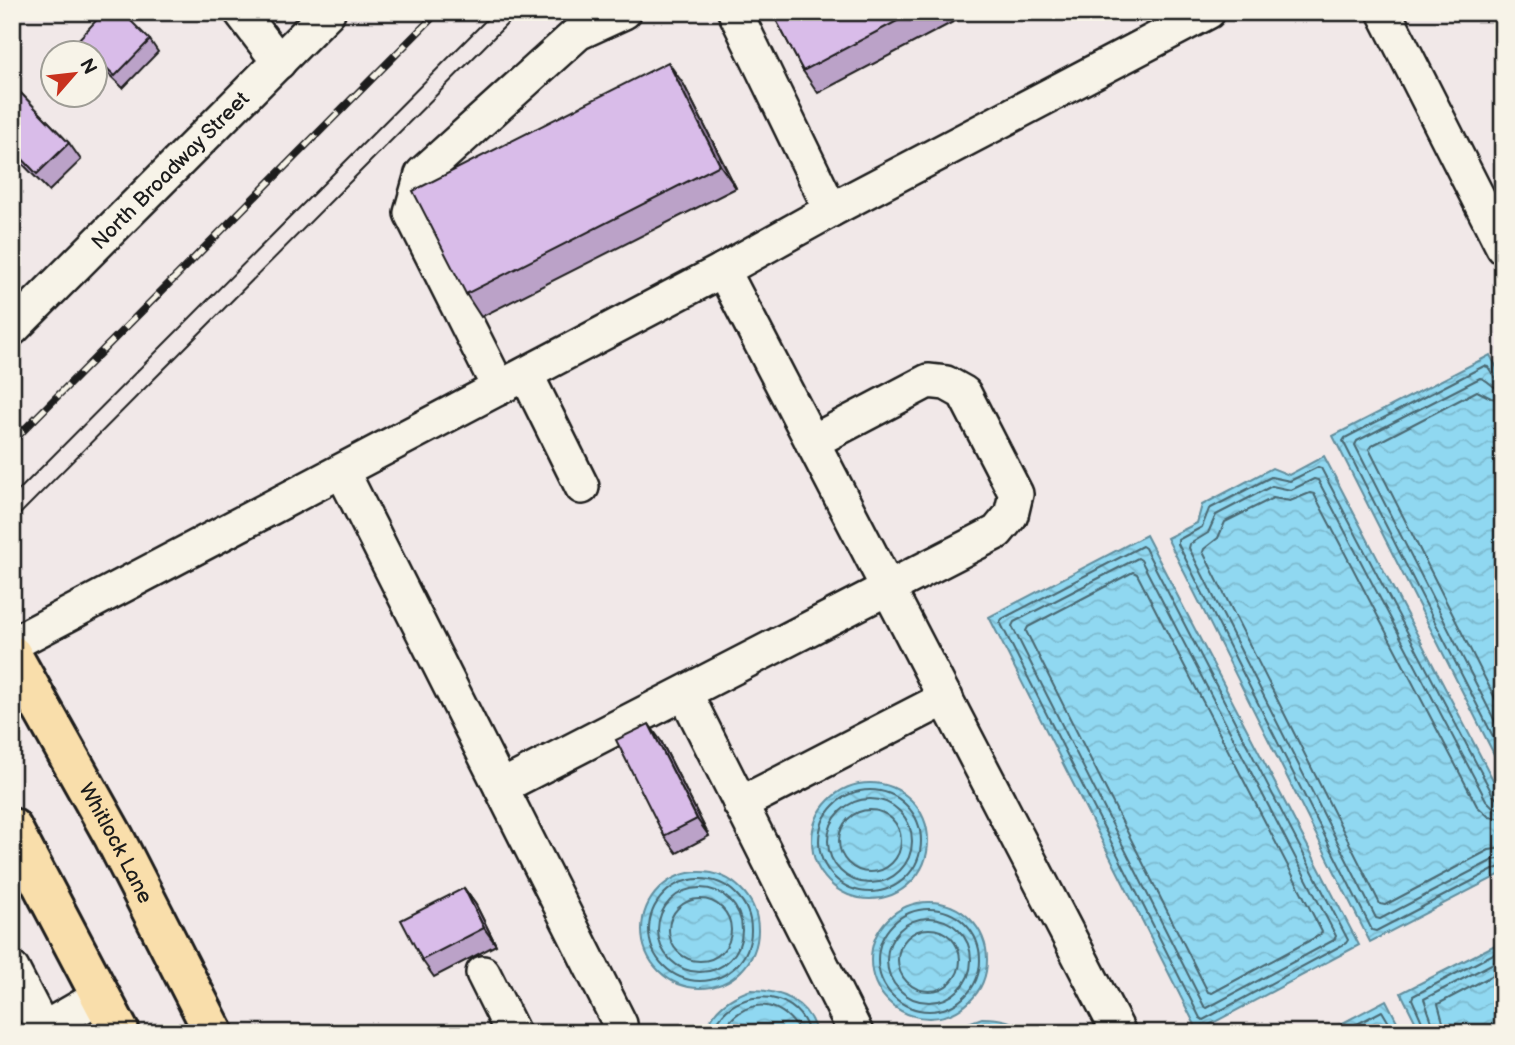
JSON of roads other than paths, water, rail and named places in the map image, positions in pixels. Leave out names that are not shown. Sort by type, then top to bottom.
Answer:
[{"type":"main road","name":"Whitlock Lane","points":[[12,655],[114,836],[214,1033]]},
{"type":"main road","points":[[12,828],[120,1033]]},
{"type":"street","points":[[241,12],[279,62]]},
{"type":"street","name":"North Broadway Street","points":[[12,329],[328,12]]},
{"type":"street","points":[[582,487],[512,381],[411,213],[422,174],[578,33],[624,12]]},
{"type":"street","points":[[735,12],[831,210]]},
{"type":"street","points":[[12,643],[1208,12]]},
{"type":"street","points":[[1384,12],[1503,247]]},
{"type":"street","points":[[723,270],[1119,1033]]},
{"type":"street","points":[[502,787],[997,532],[1011,515],[1016,494],[964,393],[946,383],[928,382],[812,442]]},
{"type":"street","points":[[342,471],[620,1024],[621,1033]]},
{"type":"street","points":[[685,693],[856,1033]]},
{"type":"street","points":[[740,804],[946,698]]},
{"type":"street","points":[[12,969],[44,1031],[100,996]]},
{"type":"street","points":[[482,973],[513,1033]]},
{"type":"water","points":[[1490,355],[1503,379],[1503,772],[1333,436]]},
{"type":"water","points":[[1324,456],[1503,799],[1503,873],[1370,942],[1167,538],[1197,523],[1202,505],[1272,468],[1289,475]]},
{"type":"water","points":[[1146,535],[1359,945],[1198,1031],[989,617]]},
{"type":"water","points":[[870,783],[892,788],[911,800],[923,819],[928,841],[923,863],[911,882],[892,894],[870,899],[848,894],[829,882],[817,863],[812,841],[817,819],[829,800],[848,788]]},
{"type":"water","points":[[700,872],[722,877],[741,889],[753,908],[758,930],[753,952],[741,971],[722,983],[700,988],[678,983],[659,971],[647,952],[642,930],[647,908],[659,889],[678,877]]},
{"type":"water","points":[[929,902],[951,907],[970,919],[982,938],[987,960],[982,982],[970,1001],[951,1013],[929,1018],[907,1013],[888,1001],[876,982],[871,960],[876,938],[888,919],[907,907]]},
{"type":"water","points":[[1503,941],[1503,1033],[1421,1033],[1401,993]]},
{"type":"water","points":[[751,990],[782,995],[800,1005],[807,1013],[816,1033],[706,1033],[712,1017],[722,1005]]},
{"type":"water","points":[[1386,1000],[1403,1033],[1324,1033]]},
{"type":"water","points":[[982,1018],[1007,1021],[1029,1033],[953,1033],[963,1025]]},
{"type":"tram line","points":[[12,497],[494,12]]},
{"type":"tram line","points":[[12,522],[519,12]]},
{"type":"railway","points":[[12,442],[438,12]]}]
